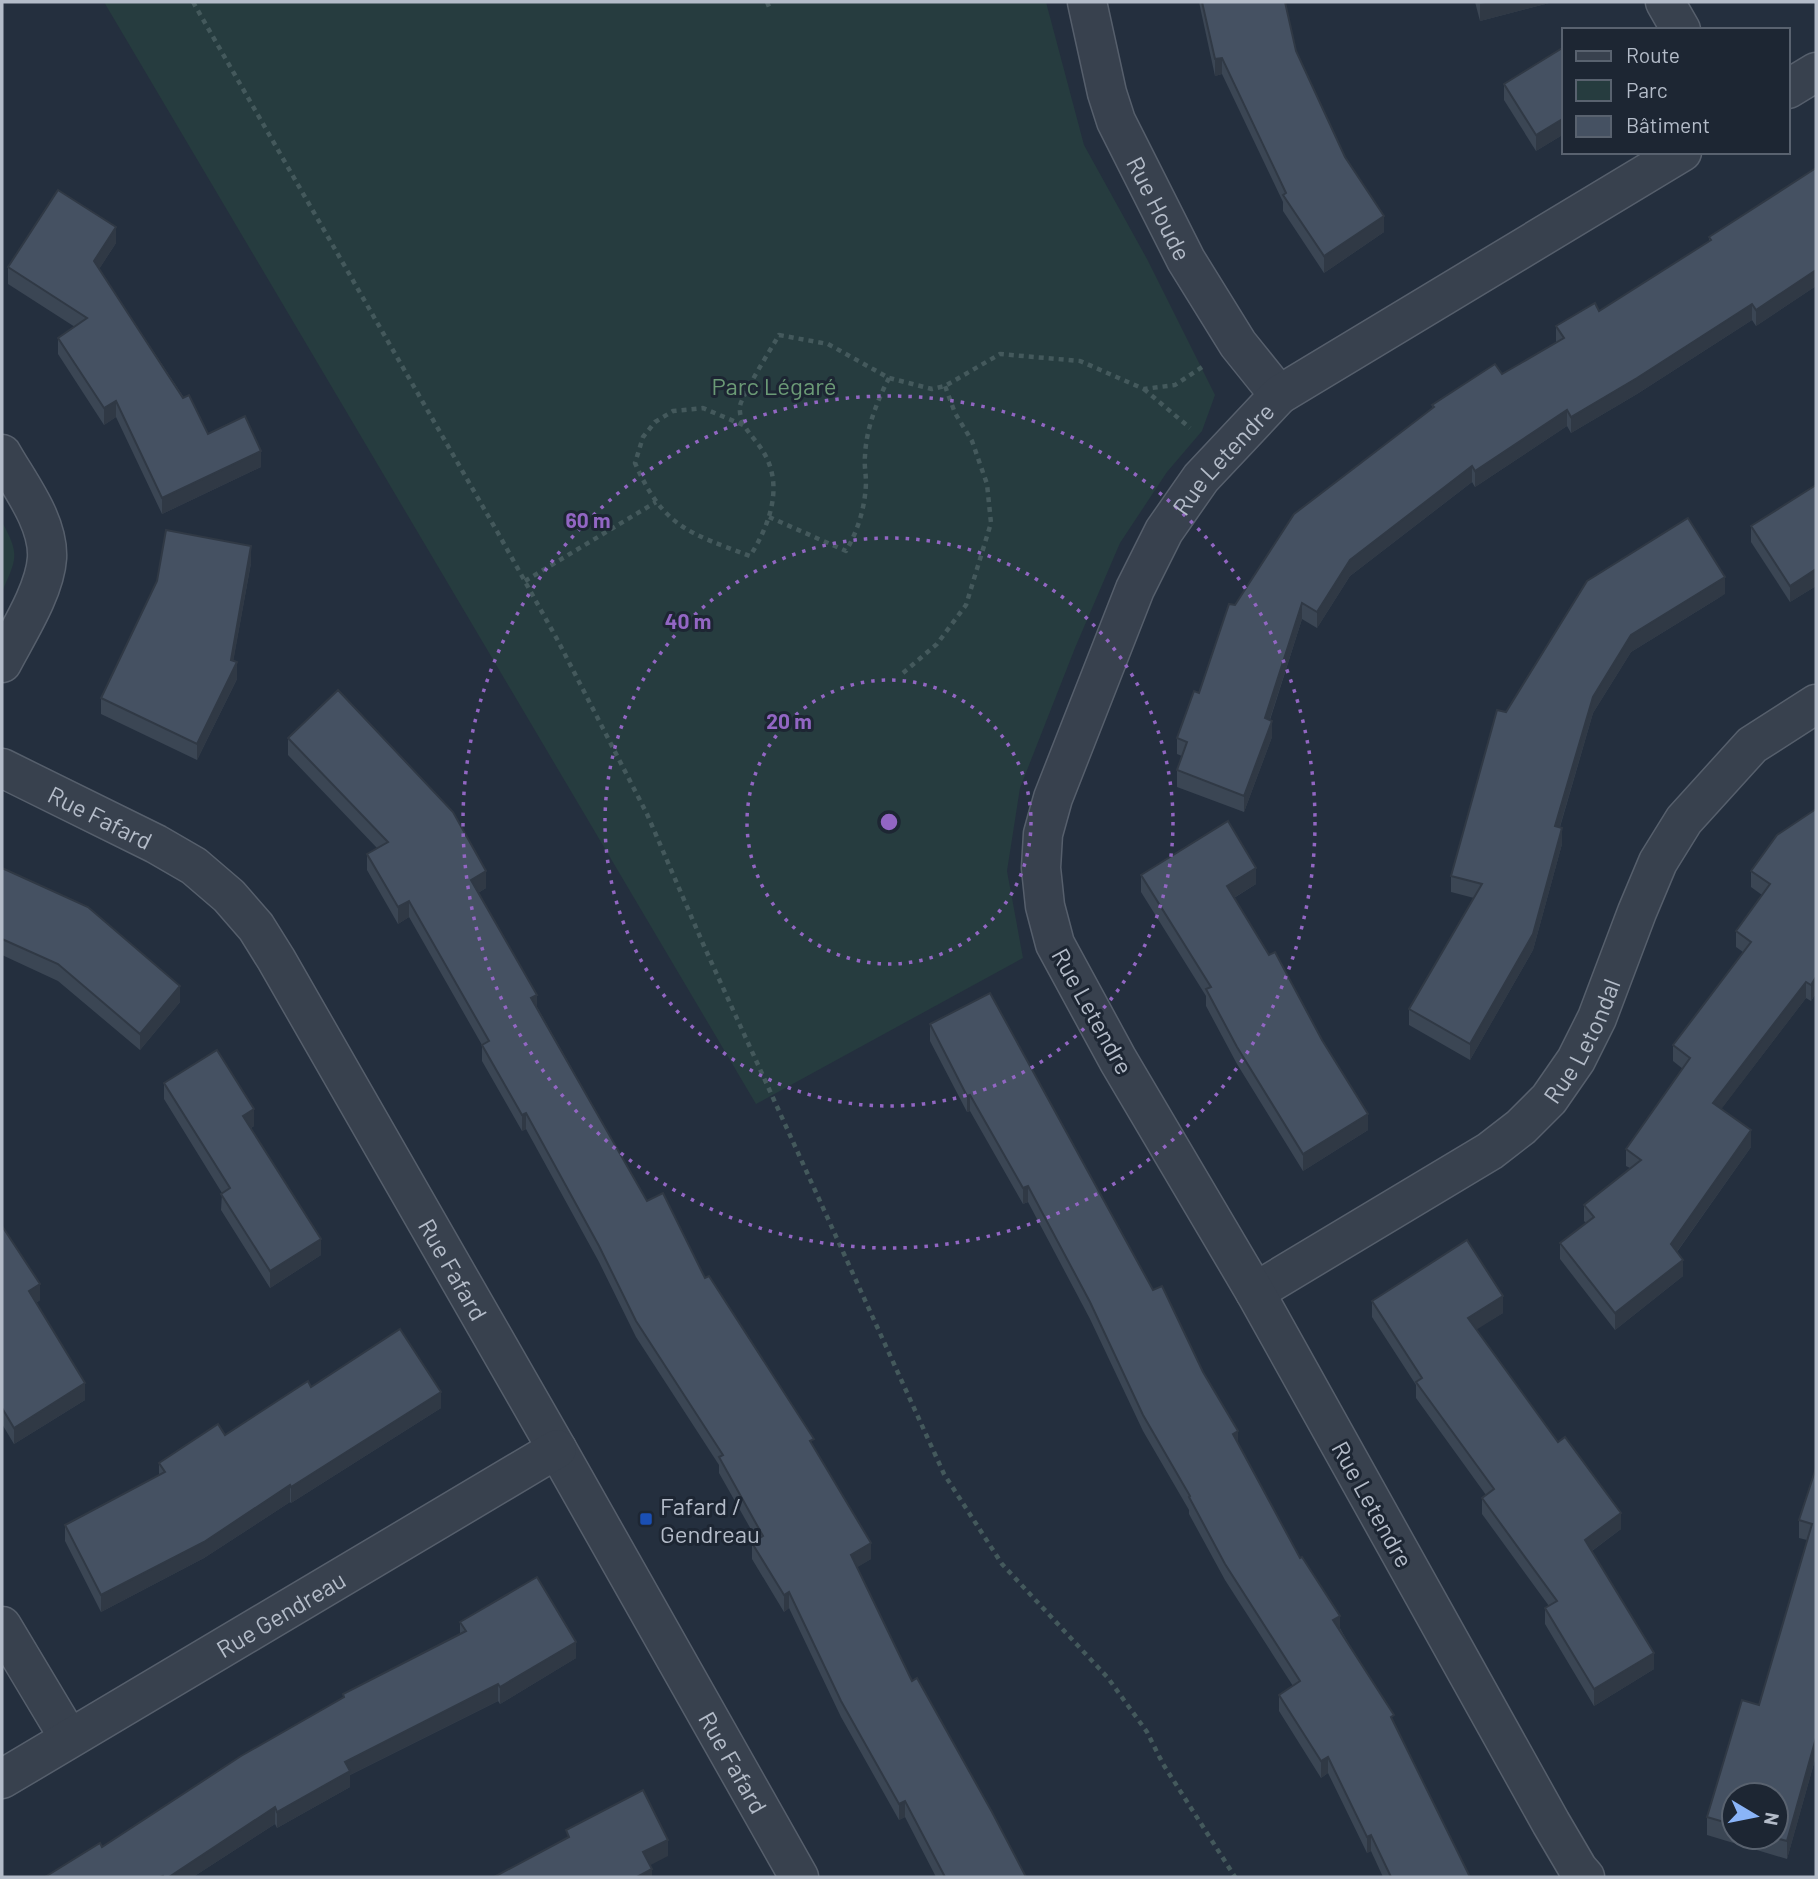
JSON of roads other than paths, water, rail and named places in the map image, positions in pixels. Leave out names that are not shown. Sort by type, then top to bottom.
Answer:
[{"type":"street","name":"Rue Houde","points":[[1087,2],[1107,93],[1116,121],[1186,260],[1238,344],[1279,395]]},
{"type":"street","points":[[1665,2],[1680,28]]},
{"type":"street","points":[[1790,88],[1816,72]]},
{"type":"street","name":"Rue Letendre","points":[[1585,1877],[1577,1869],[1544,1811],[1255,1292],[1118,1060],[1055,944],[1045,906],[1041,868],[1044,834],[1053,798],[1135,589],[1164,531],[1202,478],[1279,395],[1679,154]]},
{"type":"street","points":[[2,454],[36,513],[46,543],[47,558],[38,590],[2,663]]},
{"type":"street","name":"Rue Letondal","points":[[1255,1292],[1490,1151],[1521,1127],[1549,1099],[1576,1060],[1597,1018],[1658,862],[1684,820],[1752,745],[1816,704]]},
{"type":"street","name":"Rue Fafard","points":[[2,768],[156,844],[194,866],[229,896],[256,928],[276,958],[557,1448],[799,1877]]},
{"type":"street","name":"Rue Gendreau","points":[[2,1779],[557,1448]]},
{"type":"street","points":[[2,1626],[69,1738]]},
{"type":"place","name":"Fafard / Gendreau","points":[[646,1519]]},
{"type":"park label","name":"Parc Légaré","points":[[774,385]]}]
